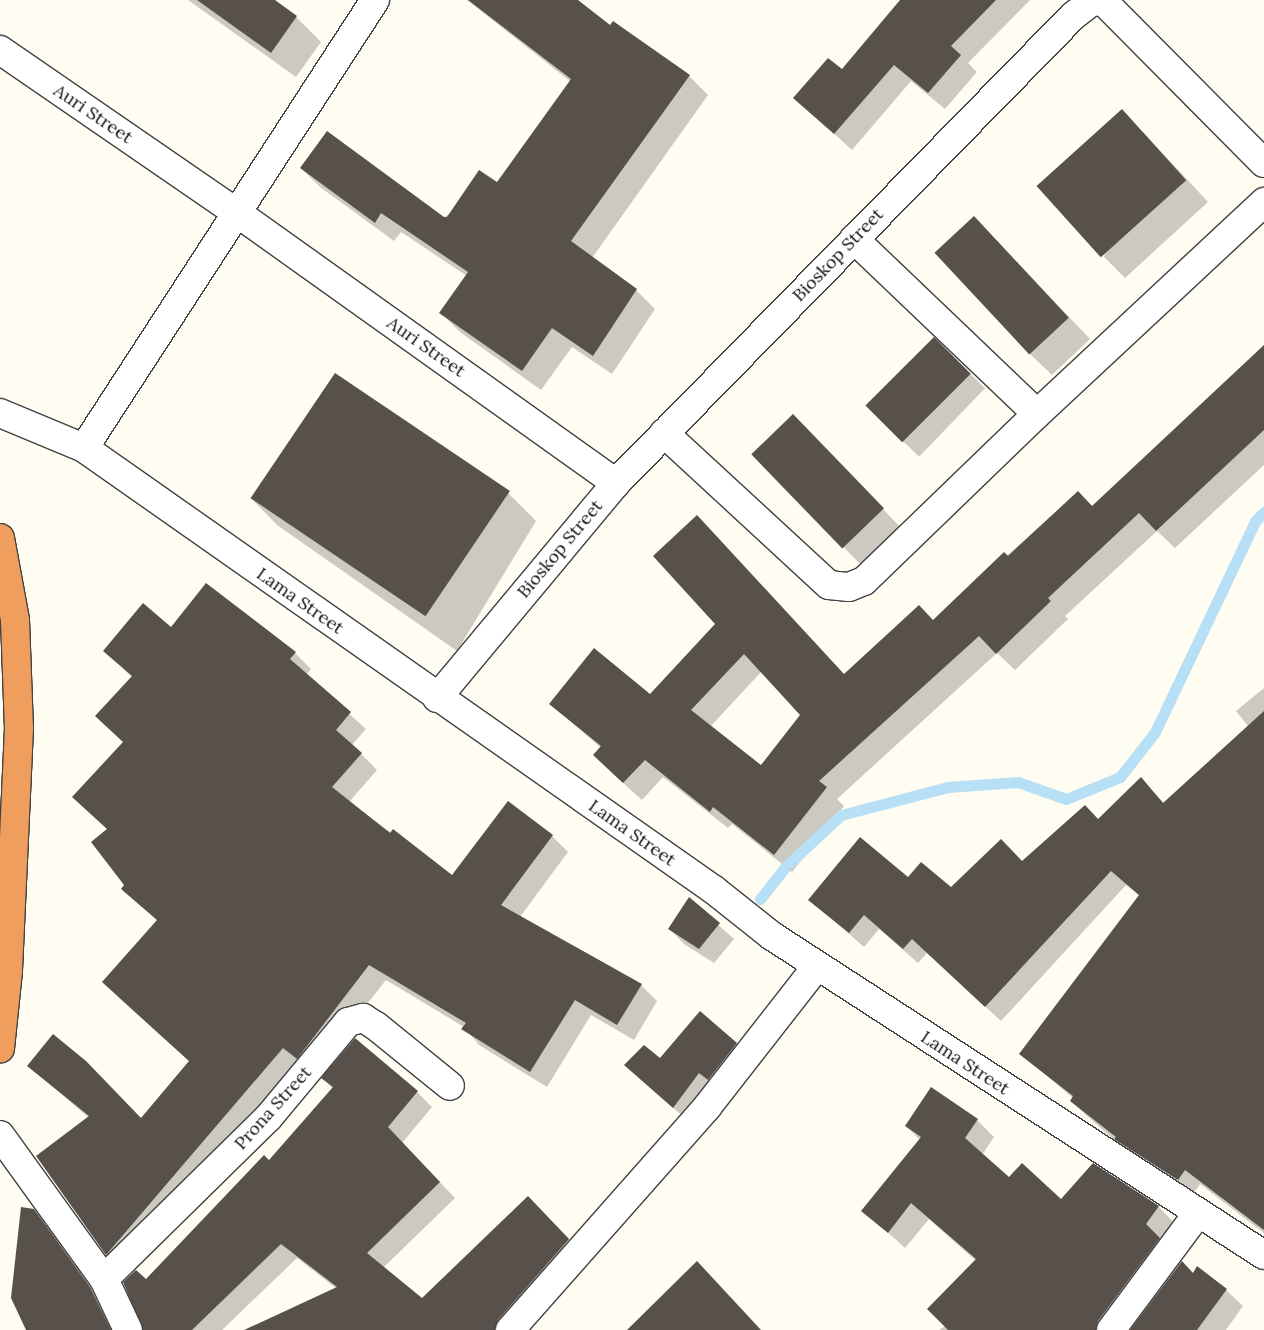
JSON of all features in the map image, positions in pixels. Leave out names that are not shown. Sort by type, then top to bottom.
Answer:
[{"type":"highway","points":[[0,538],[15,620],[19,728],[8,971],[0,1049]]},
{"type":"street","points":[[84,448],[375,0]]},
{"type":"street","name":"Bioskop Street","points":[[437,698],[616,483],[1073,16],[1092,1],[1104,2],[1264,163]]},
{"type":"street","name":"Auri Street","points":[[0,50],[236,212],[616,483]]},
{"type":"street","points":[[664,433],[828,585],[849,587],[864,581],[1037,414],[1264,202]]},
{"type":"street","points":[[854,239],[1037,414]]},
{"type":"street","name":"Lama Street","points":[[0,413],[84,448],[437,698],[714,890],[772,936],[1264,1255]]},
{"type":"street","points":[[510,1330],[707,1106],[817,966]]},
{"type":"street","name":"Prona Street","points":[[104,1279],[268,1118],[348,1022],[363,1018],[376,1026],[450,1086]]},
{"type":"street","points":[[0,1135],[104,1279],[128,1330]]},
{"type":"street","points":[[1111,1330],[1198,1213]]},
{"type":"building","points":[[197,0],[275,0],[297,16],[271,53]]},
{"type":"building","points":[[468,0],[578,0],[610,25],[613,21],[690,75],[571,241],[637,289],[593,356],[552,328],[522,371],[439,313],[468,272],[381,213],[375,223],[300,168],[327,131],[444,217],[447,217],[479,170],[497,182],[571,79]]},
{"type":"building","points":[[900,0],[996,0],[951,46],[961,55],[928,93],[894,65],[834,134],[793,98],[828,58],[842,69]]},
{"type":"building","points":[[1122,109],[1186,180],[1101,257],[1037,186]]},
{"type":"building","points":[[974,216],[1069,318],[1029,354],[935,253]]},
{"type":"building","points":[[934,337],[971,374],[902,442],[865,406]]},
{"type":"building","points":[[1264,345],[1264,430],[1156,531],[1139,513],[1048,598],[1051,601],[996,654],[979,636],[819,781],[827,787],[774,855],[713,807],[710,812],[645,760],[623,783],[593,755],[601,746],[549,704],[594,648],[650,694],[715,624],[653,556],[697,515],[844,674],[919,605],[933,620],[1004,552],[1008,556],[1078,491],[1092,506]],"holes":[[[744,654],[800,715],[761,765],[691,710]]]},
{"type":"building","points":[[335,373],[510,491],[425,616],[251,498]]},
{"type":"building","points":[[793,414],[884,508],[842,549],[751,454]]},
{"type":"building","points":[[206,583],[296,652],[290,659],[351,712],[336,730],[362,753],[332,787],[390,833],[393,829],[452,875],[508,801],[553,835],[501,905],[642,984],[617,1025],[575,1000],[530,1072],[461,1029],[466,1023],[369,965],[297,1059],[283,1048],[106,1255],[36,1156],[89,1116],[27,1066],[53,1034],[86,1061],[141,1118],[189,1061],[102,982],[157,920],[121,889],[124,885],[91,842],[107,829],[72,797],[123,742],[95,716],[132,676],[103,651],[143,603],[171,627]]},
{"type":"building","points":[[1264,711],[1264,1230],[1185,1170],[1178,1180],[1114,1139],[1116,1137],[1070,1101],[1073,1096],[1019,1054],[1139,895],[1111,871],[985,1007],[912,939],[903,949],[864,915],[849,933],[808,900],[860,837],[908,877],[921,862],[951,887],[1001,839],[1022,861],[1085,805],[1098,819],[1141,777],[1163,803]]},
{"type":"building","points":[[689,897],[720,923],[699,949],[668,929]]},
{"type":"building","points":[[700,1011],[737,1043],[708,1080],[699,1073],[673,1108],[624,1065],[644,1045],[660,1058]]},
{"type":"building","points":[[355,1038],[418,1091],[388,1127],[440,1182],[367,1253],[422,1298],[528,1196],[569,1239],[498,1320],[495,1330],[244,1330],[337,1287],[281,1244],[192,1330],[143,1330],[123,1282],[136,1270],[146,1279],[264,1155],[269,1160],[333,1087],[321,1078]]},
{"type":"building","points":[[931,1087],[978,1119],[965,1138],[1009,1177],[1022,1163],[1061,1199],[1093,1163],[1159,1206],[1146,1224],[1160,1238],[1098,1321],[1096,1330],[948,1330],[927,1309],[976,1259],[911,1203],[888,1233],[861,1211],[921,1137],[905,1126]]},
{"type":"building","points":[[21,1207],[34,1209],[90,1287],[111,1330],[26,1330],[11,1298]]},
{"type":"building","points":[[697,1261],[761,1330],[627,1330]]},
{"type":"building","points":[[1182,1261],[1193,1273],[1197,1266],[1227,1289],[1197,1330],[1130,1330]]},
{"type":"waterway","points":[[760,899],[786,866],[841,815],[948,787],[1018,782],[1066,799],[1120,777],[1155,732],[1255,521],[1264,512]]}]
